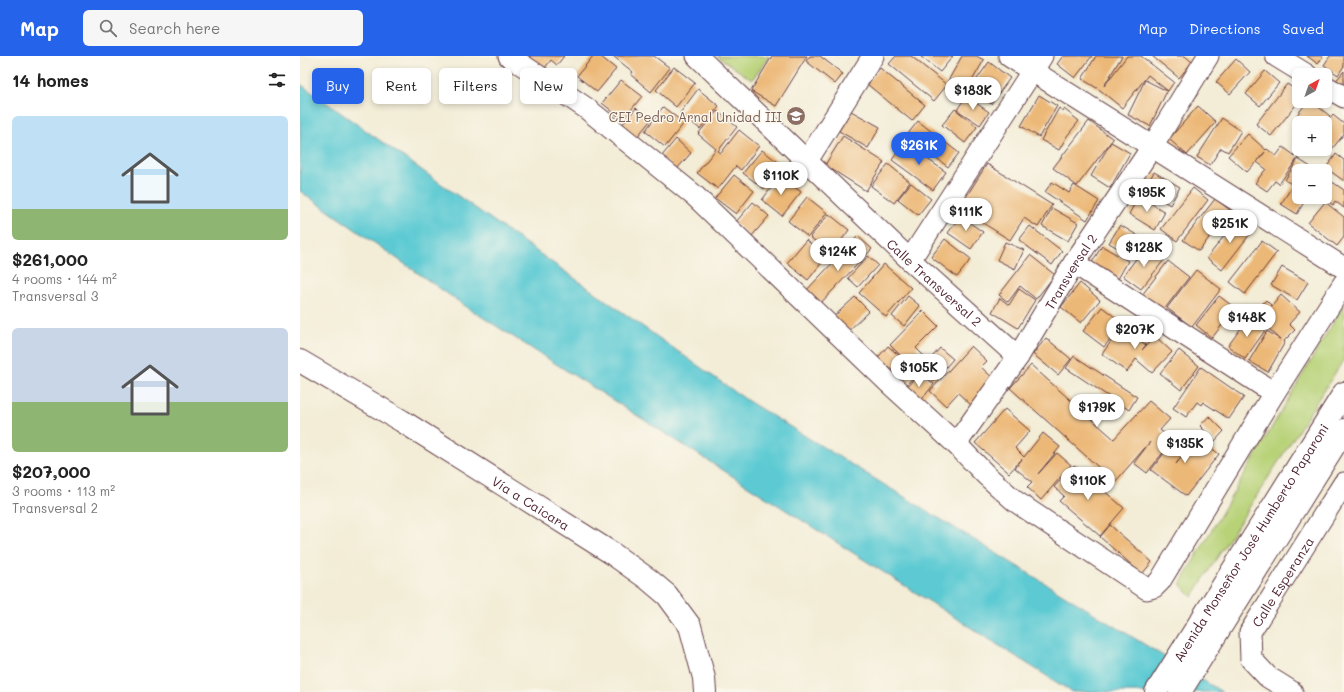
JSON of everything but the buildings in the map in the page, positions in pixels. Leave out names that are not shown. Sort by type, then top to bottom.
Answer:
[{"type":"street","points":[[509,56],[586,108],[695,196],[1014,501],[1147,589],[1154,587],[1160,581],[1274,393],[1344,283]]},
{"type":"street","name":"Calle Transversal 2","points":[[697,56],[910,260],[1018,357]]},
{"type":"street","points":[[807,161],[873,56]]},
{"type":"street","points":[[1009,56],[1037,63],[1152,147],[1344,268]]},
{"type":"street","name":"Transversal 2","points":[[956,444],[1018,357],[1074,263],[1152,147],[1208,56]]},
{"type":"street","points":[[1276,56],[1296,68]]},
{"type":"street","points":[[910,260],[1037,63]]},
{"type":"street","points":[[1332,90],[1344,98]]},
{"type":"street","points":[[1074,263],[1274,393]]},
{"type":"street","name":"Vía a Caicara","points":[[300,361],[402,421],[610,552],[648,579],[667,595],[690,626],[704,678],[705,692]]},
{"type":"street","name":"Avenida Monseñor José Humberto Paparoni","points":[[1180,692],[1202,639],[1344,393]]},
{"type":"street","name":"Avenida Monseñor José Humberto Paparoni","points":[[1156,692],[1202,639],[1344,430]]},
{"type":"street","name":"Calle Esperanza","points":[[1292,692],[1268,677],[1251,659],[1250,632],[1344,483]]},
{"type":"green space","points":[[717,56],[769,56],[752,80]]},
{"type":"green space","points":[[1344,304],[1344,359],[1192,597],[1180,584]]},
{"type":"water","points":[[300,84],[312,92],[312,104],[328,104],[748,401],[1222,692],[1072,692],[468,308],[300,191]]},
{"type":"place","name":"CEI Pedro Arnal Unidad III","points":[[796,116]]}]
